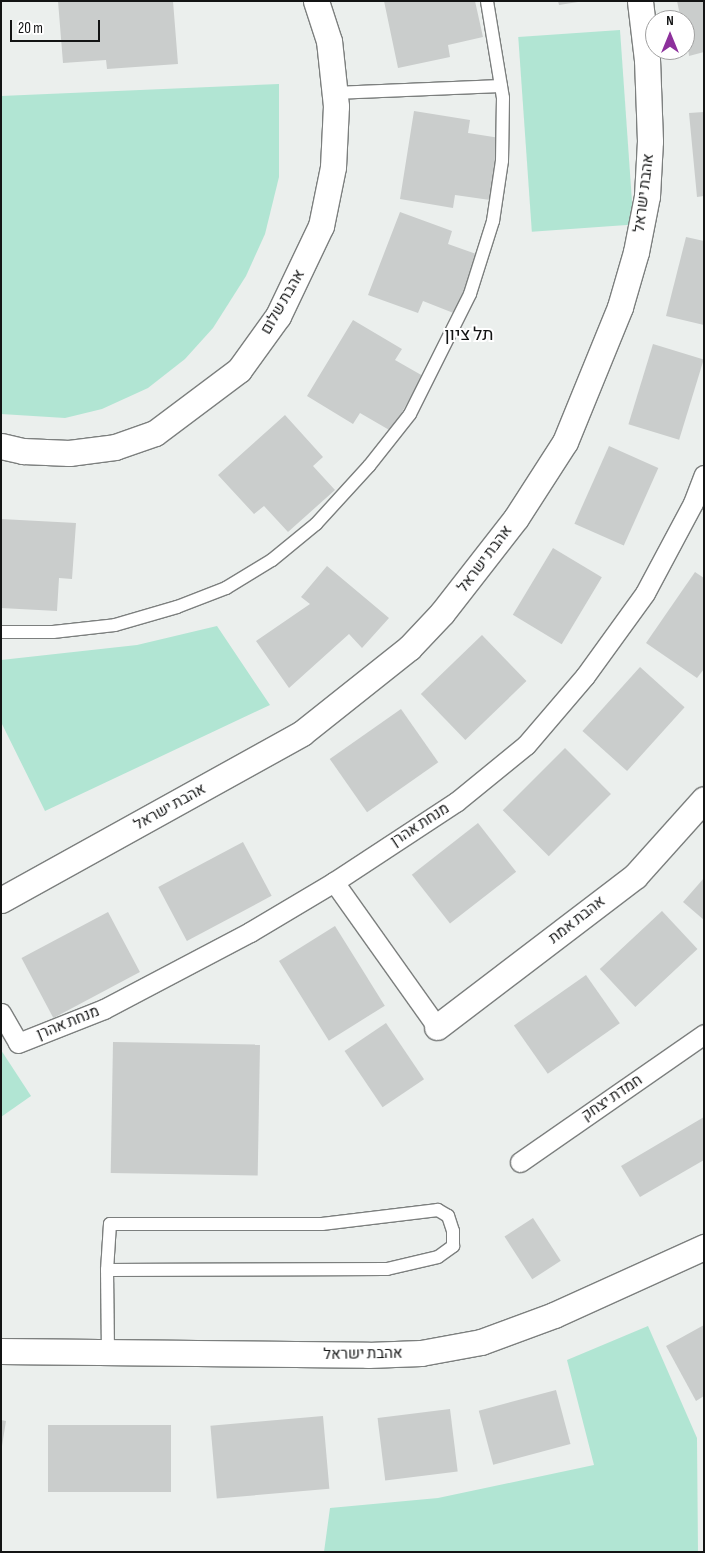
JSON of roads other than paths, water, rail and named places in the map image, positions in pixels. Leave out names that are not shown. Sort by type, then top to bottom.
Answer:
[{"type":"street","name":"אהבת שלום","points":[[1,446],[23,451],[69,453],[115,447],[155,433],[239,370],[278,316],[321,226],[333,167],[334,93],[329,41],[316,1]]},
{"type":"street","name":"אהבת ישראל","points":[[1,900],[302,733],[408,648],[442,613],[516,518],[565,442],[620,308],[636,252],[647,196],[650,141],[647,60],[640,1]]},
{"type":"street","name":"מנחת אהרן","points":[[1,1013],[18,1043],[104,1009],[250,932],[334,882],[456,802],[526,745],[585,676],[645,593],[693,503],[704,475]]},
{"type":"street","name":"אהבת אמת","points":[[437,1026],[635,876],[704,799]]},
{"type":"street","points":[[334,882],[437,1026]]},
{"type":"street","name":"חמדת יצחק","points":[[520,1162],[704,1034]]},
{"type":"street","name":"אהבת ישראל","points":[[1,1351],[368,1355],[430,1351],[481,1342],[554,1315],[704,1247]]},
{"type":"lane","points":[[1,632],[53,632],[115,625],[177,607],[226,588],[272,560],[316,524],[363,473],[410,414],[470,294],[493,220],[502,161],[501,86],[487,1]]},
{"type":"lane","points":[[334,93],[501,86]]},
{"type":"lane","points":[[108,1270],[387,1269],[438,1257],[453,1246],[453,1231],[448,1216],[438,1210],[322,1224],[110,1224],[108,1270],[108,1353]]},
{"type":"district","name":"תל ציון","points":[[469,335]]}]
